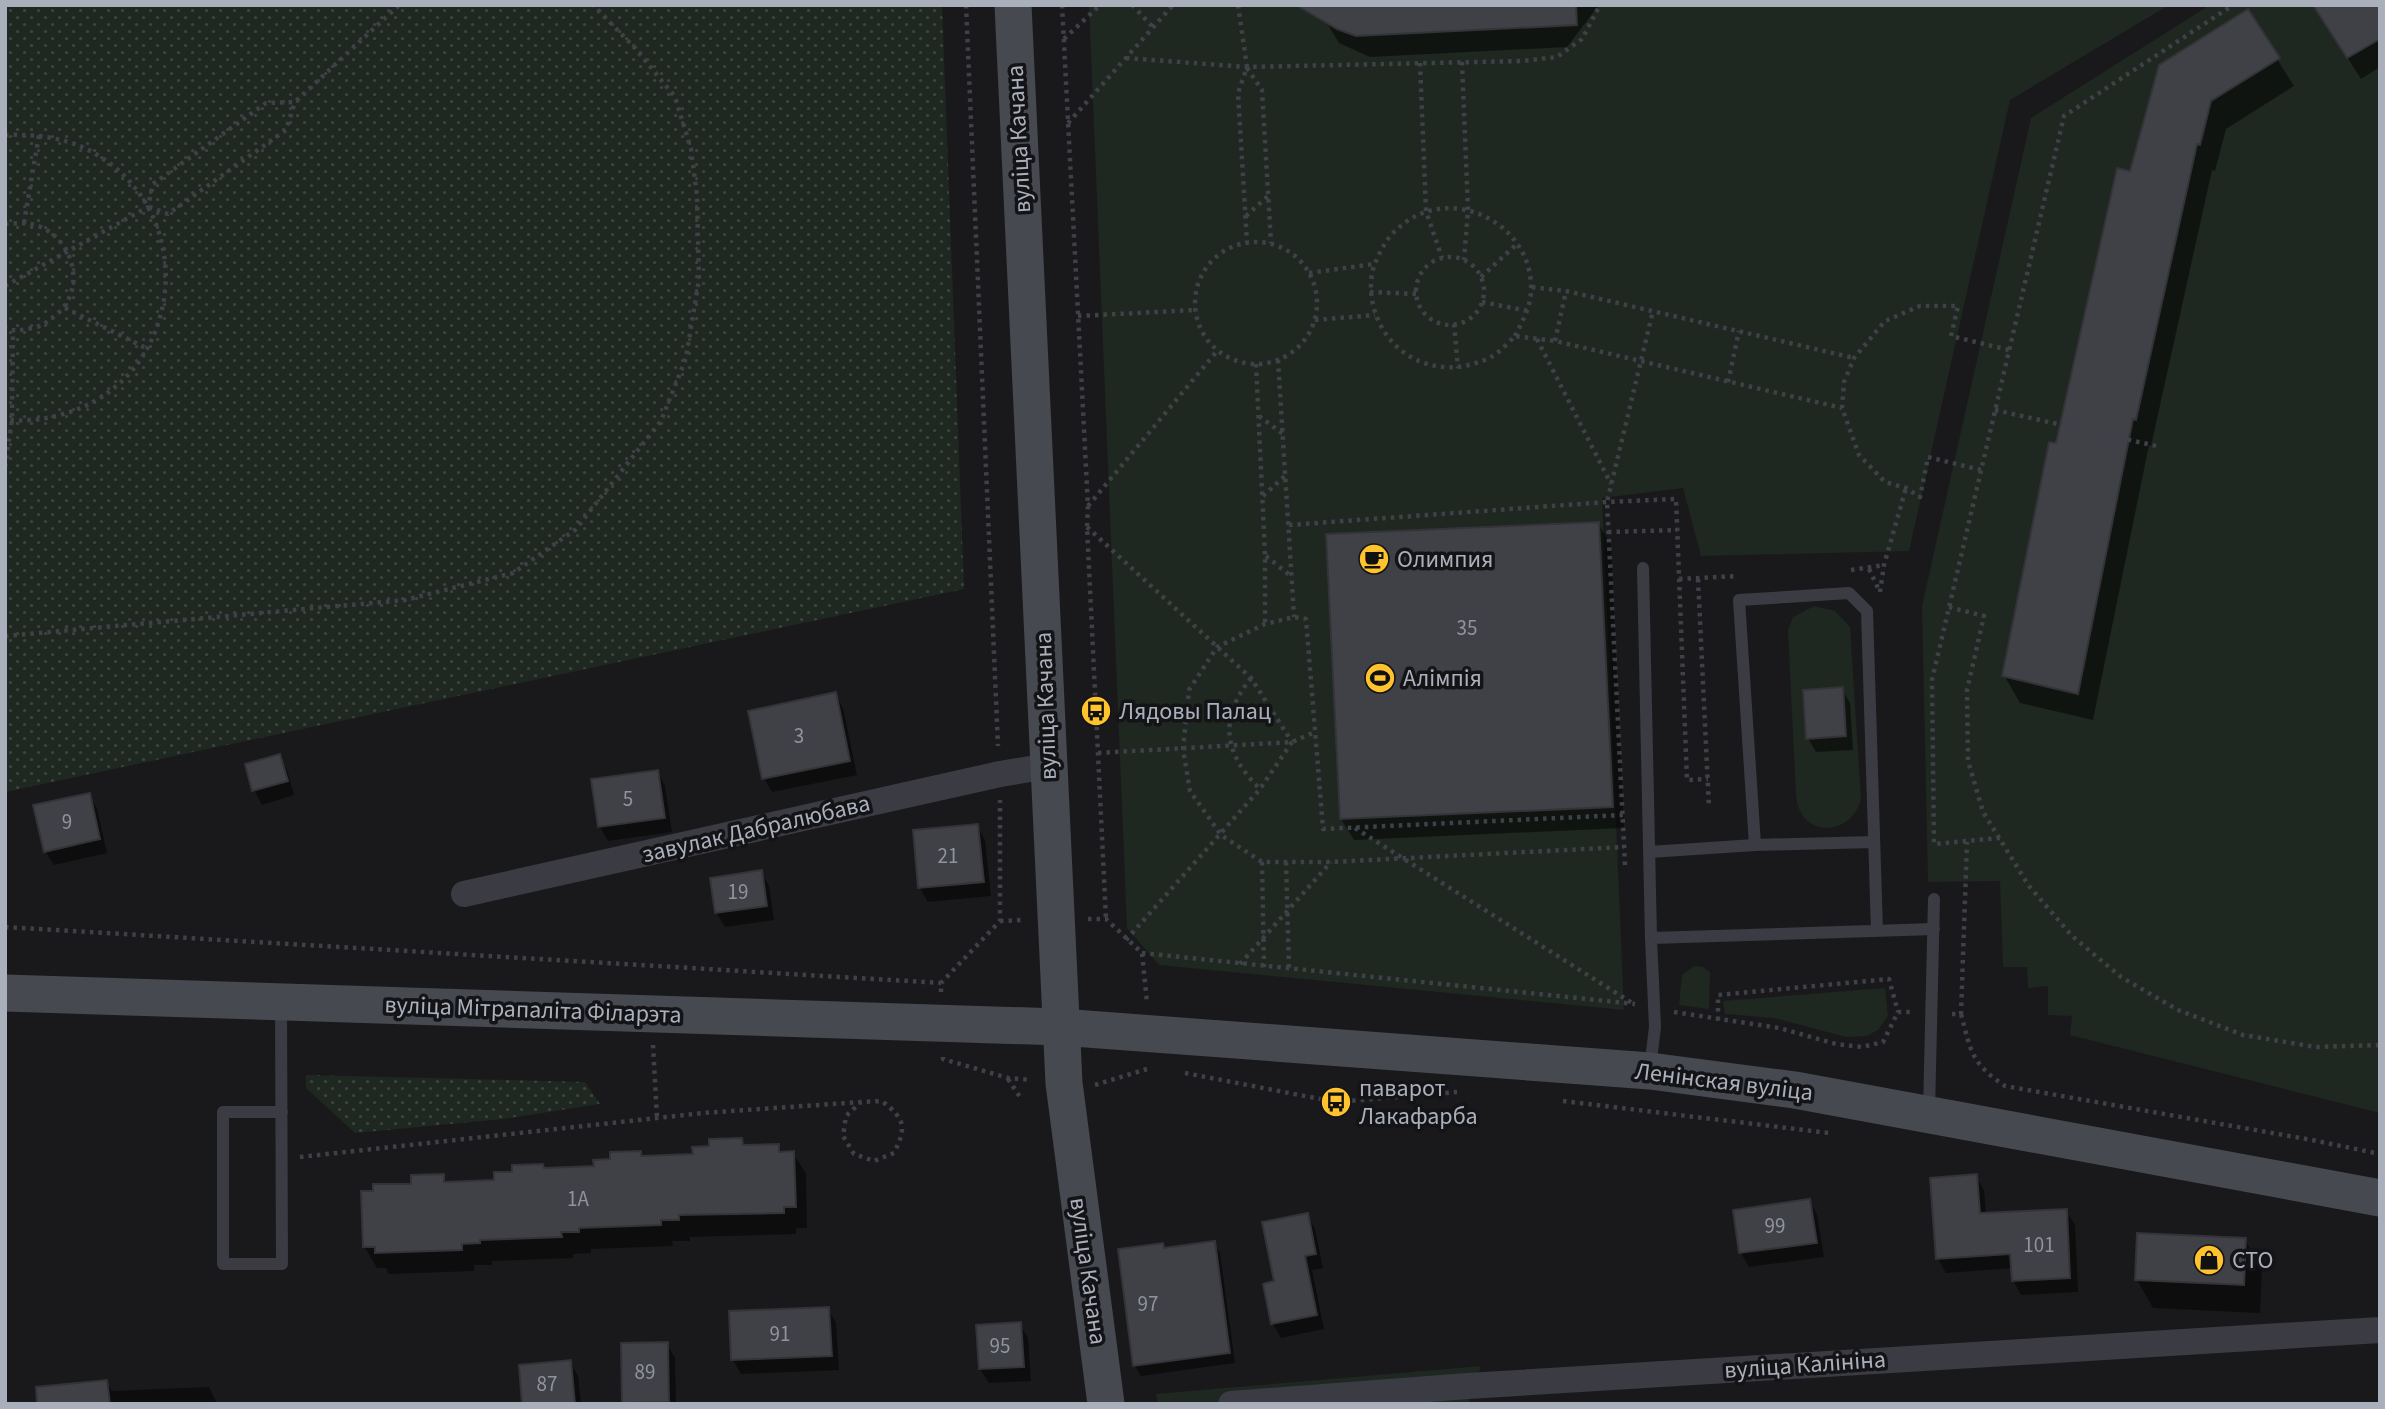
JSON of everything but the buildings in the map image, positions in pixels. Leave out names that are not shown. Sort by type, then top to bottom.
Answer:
[{"type":"main road","name":"вуліца Качана","points":[[1013,5],[1060,1027],[1064,1083],[1106,1404]]},
{"type":"main road","name":"вуліца Мітрапаліта Філарэта","points":[[5,993],[1060,1027]]},
{"type":"main road","name":"Ленінская вуліца","points":[[1060,1027],[1650,1071],[1795,1090],[2380,1198]]},
{"type":"street","name":"завулак Дабралюбава","points":[[464,894],[1000,774],[1048,766]]},
{"type":"street","name":"вуліца Калініна","points":[[1231,1404],[1468,1386],[2380,1330]]},
{"type":"lane","points":[[1643,568],[1655,1027],[1650,1071]]},
{"type":"lane","points":[[1755,845],[1738,600],[1849,593],[1867,611],[1877,931]]},
{"type":"lane","points":[[1649,852],[1755,845],[1874,842]]},
{"type":"lane","points":[[1929,1115],[1934,899]]},
{"type":"lane","points":[[1651,939],[1934,929]]},
{"type":"lane","points":[[281,1002],[282,1112],[282,1264],[223,1264],[223,1112],[282,1112]]},
{"type":"path","points":[[5,285],[148,207],[168,214],[275,138],[286,130],[296,102],[399,5]]},
{"type":"path","points":[[5,636],[404,600],[513,573],[575,530],[661,421],[686,358],[699,279],[697,196],[691,149],[675,97],[635,48],[593,5]]},
{"type":"path","points":[[5,927],[941,983],[999,921],[1000,774],[966,5]]},
{"type":"path","points":[[1062,5],[1106,919]]},
{"type":"path","points":[[1064,40],[1100,5]]},
{"type":"path","points":[[1132,5],[1153,27]]},
{"type":"path","points":[[1068,123],[1173,5]]},
{"type":"path","points":[[1238,5],[1247,67],[1262,90],[1271,244]]},
{"type":"path","points":[[1126,58],[1247,67],[1523,61],[1557,57],[1582,39],[1600,5]]},
{"type":"path","points":[[2000,838],[1934,844],[1932,680],[2064,116],[2233,5]]},
{"type":"path","points":[[1462,62],[1468,210],[1464,260]]},
{"type":"path","points":[[1420,63],[1426,211],[1442,258]]},
{"type":"path","points":[[1247,67],[1238,93],[1247,242]]},
{"type":"path","points":[[148,207],[153,184],[266,103],[296,102]]},
{"type":"path","points":[[5,135],[39,135],[72,142],[102,158],[128,179],[148,207],[162,241],[167,278],[162,315],[148,349],[123,381],[90,405],[53,418],[12,421],[5,419]]},
{"type":"path","points":[[24,223],[39,135]]},
{"type":"path","points":[[1246,216],[1268,196]]},
{"type":"path","points":[[1447,208],[1468,210],[1488,217],[1505,228],[1518,243],[1528,264],[1532,287],[1528,311],[1515,336],[1490,358],[1458,368],[1432,366],[1408,356],[1388,338],[1375,315],[1370,292],[1374,264],[1385,241],[1403,223],[1426,211],[1447,208]]},
{"type":"path","points":[[5,224],[24,223],[41,227],[57,237],[68,251],[74,270],[73,290],[65,308],[42,326],[13,331],[5,328]]},
{"type":"path","points":[[1247,242],[1271,244],[1293,255],[1309,273],[1316,296],[1315,320],[1307,337],[1294,351],[1278,360],[1256,365],[1235,361],[1217,351],[1202,333],[1195,310],[1196,287],[1207,266],[1225,250],[1247,242]]},
{"type":"path","points":[[1481,277],[1518,243]]},
{"type":"path","points":[[1442,258],[1464,260],[1477,270],[1481,277],[1484,289],[1482,302],[1466,321],[1440,323],[1428,317],[1420,307],[1416,294],[1418,278],[1428,265],[1442,258]]},
{"type":"path","points":[[1309,273],[1374,264]]},
{"type":"path","points":[[1532,287],[1566,291],[1854,358]]},
{"type":"path","points":[[1555,341],[1566,291]]},
{"type":"path","points":[[1370,292],[1416,294]]},
{"type":"path","points":[[1482,302],[1528,311]]},
{"type":"path","points":[[1981,470],[1928,457],[1920,497],[1906,488],[1885,482],[1858,455],[1842,408],[1844,382],[1854,358],[1885,321],[1920,306],[1958,306],[1951,336],[2010,350]]},
{"type":"path","points":[[65,308],[148,349]]},
{"type":"path","points":[[1078,316],[1195,310]]},
{"type":"path","points":[[1626,873],[1607,502],[1653,312]]},
{"type":"path","points":[[1315,320],[1375,315]]},
{"type":"path","points":[[1454,324],[1458,368]]},
{"type":"path","points":[[5,467],[12,421],[13,331]]},
{"type":"path","points":[[1728,382],[1739,331]]},
{"type":"path","points":[[1515,336],[1555,341],[1842,408]]},
{"type":"path","points":[[1537,339],[1611,484]]},
{"type":"path","points":[[1088,506],[1217,351]]},
{"type":"path","points":[[1278,360],[1294,617]]},
{"type":"path","points":[[1256,365],[1263,497],[1265,624]]},
{"type":"path","points":[[1995,410],[2161,447]]},
{"type":"path","points":[[1258,415],[1283,433]]},
{"type":"path","points":[[1263,497],[1286,475]]},
{"type":"path","points":[[1880,604],[1884,565],[1906,488]]},
{"type":"path","points":[[1289,525],[1676,499],[1687,780],[1707,779]]},
{"type":"path","points":[[1087,527],[1251,678],[1292,742]]},
{"type":"path","points":[[1608,532],[1677,530]]},
{"type":"path","points":[[1265,555],[1292,578]]},
{"type":"path","points":[[1869,569],[1880,590]]},
{"type":"path","points":[[1698,579],[1709,808]]},
{"type":"path","points":[[1949,607],[1984,615],[1967,691],[1968,761],[1983,812],[2029,886],[2073,936],[2121,976],[2178,1010],[2243,1035],[2316,1047],[2380,1045]]},
{"type":"path","points":[[1623,815],[1323,829],[1306,619],[1294,617],[1265,624],[1217,647],[1189,690],[1184,748],[1190,791],[1221,835],[1262,862],[1331,862],[1625,847]]},
{"type":"path","points":[[1251,678],[1240,692],[1229,720],[1237,763],[1260,789]]},
{"type":"path","points":[[1098,753],[1292,742],[1315,733]]},
{"type":"path","points":[[1126,940],[1260,789],[1292,742]]},
{"type":"path","points":[[1354,827],[1632,1004]]},
{"type":"path","points":[[1967,842],[1961,1014],[1972,1054],[1984,1072],[2004,1086],[2380,1154]]},
{"type":"path","points":[[1262,862],[1264,967]]},
{"type":"path","points":[[1286,862],[1289,969]]},
{"type":"path","points":[[1240,964],[1331,862]]},
{"type":"path","points":[[1934,899],[1965,895]]},
{"type":"path","points":[[1142,953],[1632,1004],[1718,1020],[1779,1028],[1836,1044],[1862,1047],[1883,1042],[1898,1012],[1889,979],[1718,995],[1718,1020]]},
{"type":"path","points":[[1632,991],[1632,1004]]},
{"type":"path","points":[[1898,1012],[1961,1014]]},
{"type":"path","points":[[653,1044],[657,1118]]},
{"type":"path","points":[[1180,1071],[1336,1102],[1465,1091]]},
{"type":"path","points":[[1008,1078],[1020,1097]]},
{"type":"path","points":[[1559,1100],[1830,1133]]},
{"type":"path","points":[[282,1159],[657,1118],[861,1102],[883,1101],[899,1114],[903,1134],[894,1153],[874,1161],[854,1154],[843,1136],[846,1116],[861,1102]]},
{"type":"shaded area","points":[[5,5],[942,5],[964,589],[5,792]]},
{"type":"shaded area","points":[[1089,5],[1314,5],[1356,36],[1555,26],[1571,5],[2169,5],[2010,100],[1909,551],[1701,556],[1683,488],[1602,498],[1624,1010],[1159,965],[1127,928]],"holes":[[[1599,522],[1612,807],[1340,819],[1326,534]]]},
{"type":"shaded area","points":[[2210,5],[2380,5],[2380,1113],[2070,1035],[2072,1016],[2048,1015],[2048,986],[2028,988],[2027,967],[2003,967],[2000,881],[1928,882],[1922,606],[2031,118]]},
{"type":"shaded area","points":[[1814,606],[1835,611],[1850,627],[1861,799],[1856,812],[1847,821],[1826,828],[1806,820],[1796,796],[1788,630],[1793,617]]},
{"type":"shaded area","points":[[1694,966],[1703,967],[1710,972],[1709,1009],[1679,1005],[1682,975]]},
{"type":"shaded area","points":[[1885,988],[1888,1016],[1878,1030],[1867,1036],[1846,1037],[1774,1018],[1725,1014],[1723,1001]]},
{"type":"shaded area","points":[[306,1075],[585,1082],[600,1104],[503,1119],[355,1133],[306,1088]]},
{"type":"shaded area","points":[[1481,1366],[1468,1404],[1158,1404],[1156,1394]]},
{"type":"place","name":"Олимпия","points":[[1374,559]]},
{"type":"place","name":"Алімпія","points":[[1380,678]]},
{"type":"place","name":"Лядовы Палац","points":[[1096,711]]},
{"type":"place","name":"паварот Лакафарба","points":[[1336,1102]]},
{"type":"place","name":"СТО","points":[[2209,1260]]}]
